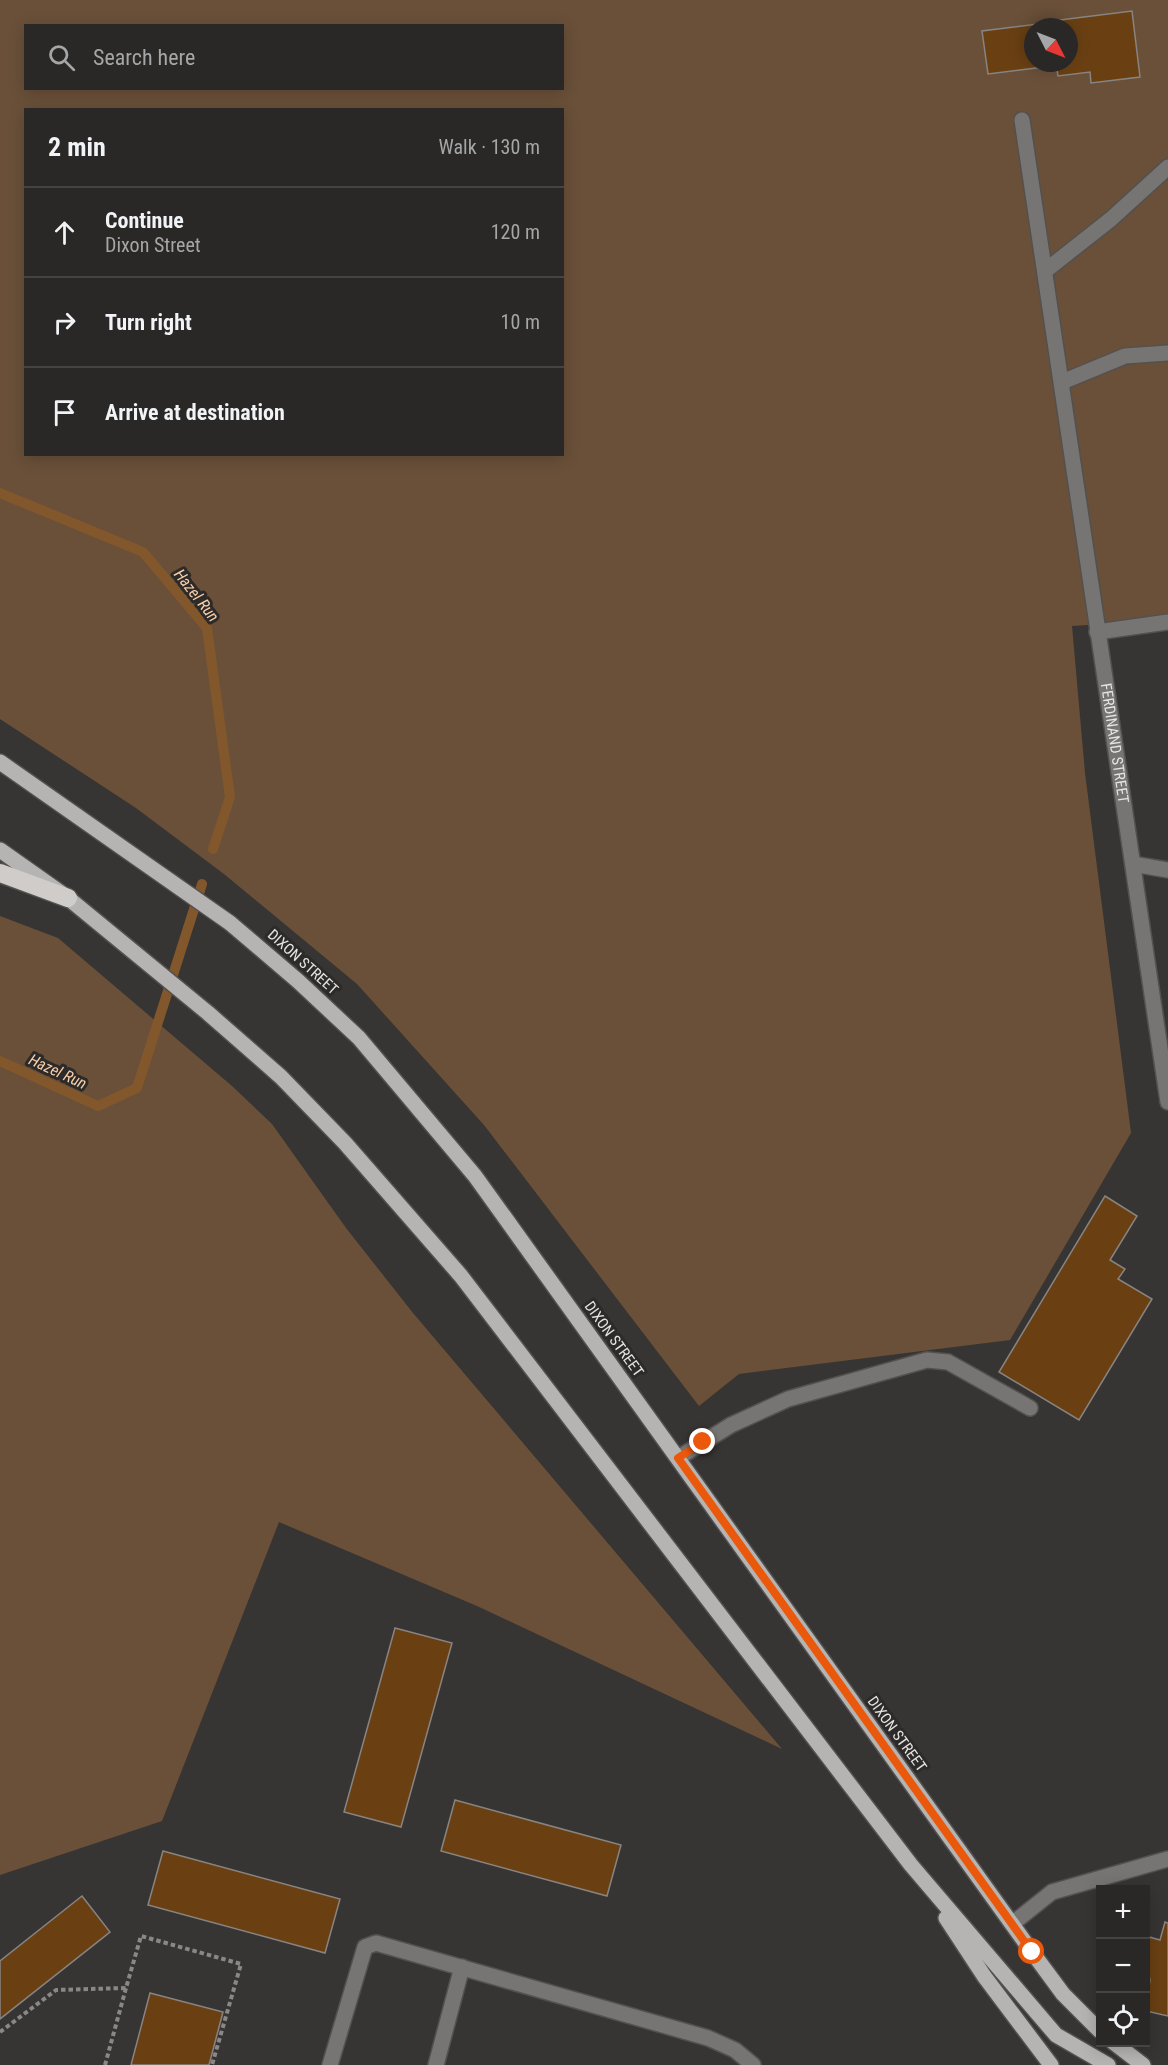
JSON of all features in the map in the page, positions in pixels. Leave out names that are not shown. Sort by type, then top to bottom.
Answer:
[{"type":"highway","points":[[0,873],[68,898]]},
{"type":"main road","name":"DIXON STREET","points":[[0,762],[230,922],[359,1038],[475,1176],[1011,1924],[1063,1994],[1096,2026]]},
{"type":"main road","points":[[0,850],[68,898],[281,1077],[345,1143],[461,1276],[911,1865],[1056,2035],[1108,2065]]},
{"type":"main road","points":[[911,1865],[984,1977],[1051,2065]]},
{"type":"main road","points":[[1118,2047],[1143,2065]]},
{"type":"street","name":"FERDINAND STREET","points":[[1022,120],[1168,1102]]},
{"type":"street","points":[[1045,271],[1111,219],[1168,167]]},
{"type":"street","points":[[1062,382],[1125,356],[1168,353]]},
{"type":"street","points":[[1097,632],[1168,622]]},
{"type":"street","points":[[1133,864],[1168,870]]},
{"type":"street","points":[[678,1458],[731,1425],[788,1399],[927,1360],[948,1362],[1030,1408]]},
{"type":"street","points":[[1011,1924],[1052,1892],[1168,1859]]},
{"type":"street","points":[[330,2065],[365,1947],[376,1942],[708,2038],[735,2050],[753,2065]]},
{"type":"street","points":[[436,2065],[462,1967]]},
{"type":"path","points":[[105,2065],[141,1936],[241,1964],[212,2065]]},
{"type":"path","points":[[0,2032],[56,1990],[126,1988]]},
{"type":"shaded area","points":[[0,0],[1168,0],[1168,620],[1072,626],[1085,773],[1131,1133],[1010,1340],[739,1374],[699,1406],[484,1125],[357,984],[224,874],[136,808],[0,719]]},
{"type":"shaded area","points":[[0,916],[58,938],[232,1086],[272,1124],[346,1228],[413,1313],[782,1749],[477,1606],[279,1522],[162,1821],[0,1875]]},
{"type":"building","points":[[1132,11],[1140,77],[1091,83],[1090,72],[1058,76],[1057,72],[1078,72],[1078,18],[1076,18]]},
{"type":"building","points":[[1024,26],[1024,70],[988,74],[982,31]]},
{"type":"building","points":[[1105,1196],[1137,1216],[1110,1260],[1125,1269],[1118,1279],[1152,1299],[1079,1420],[999,1372]]},
{"type":"building","points":[[395,1628],[452,1643],[401,1827],[344,1812]]},
{"type":"building","points":[[455,1800],[621,1845],[607,1896],[441,1851]]},
{"type":"building","points":[[163,1851],[340,1899],[325,1953],[148,1905]]},
{"type":"building","points":[[82,1896],[110,1932],[0,2019],[0,1961]]},
{"type":"building","points":[[1165,1922],[1168,1923],[1168,2016],[1150,2012],[1150,1937],[1160,1940]]},
{"type":"building","points":[[150,1993],[223,2012],[209,2065],[131,2065]]},
{"type":"waterway","name":"Hazel Run","points":[[0,493],[143,552],[207,628],[230,797],[213,849]]},
{"type":"waterway","name":"Hazel Run","points":[[0,1061],[98,1106],[137,1088],[202,884]]},
{"type":"route","points":[[703,1442],[678,1458],[1032,1952]]}]
